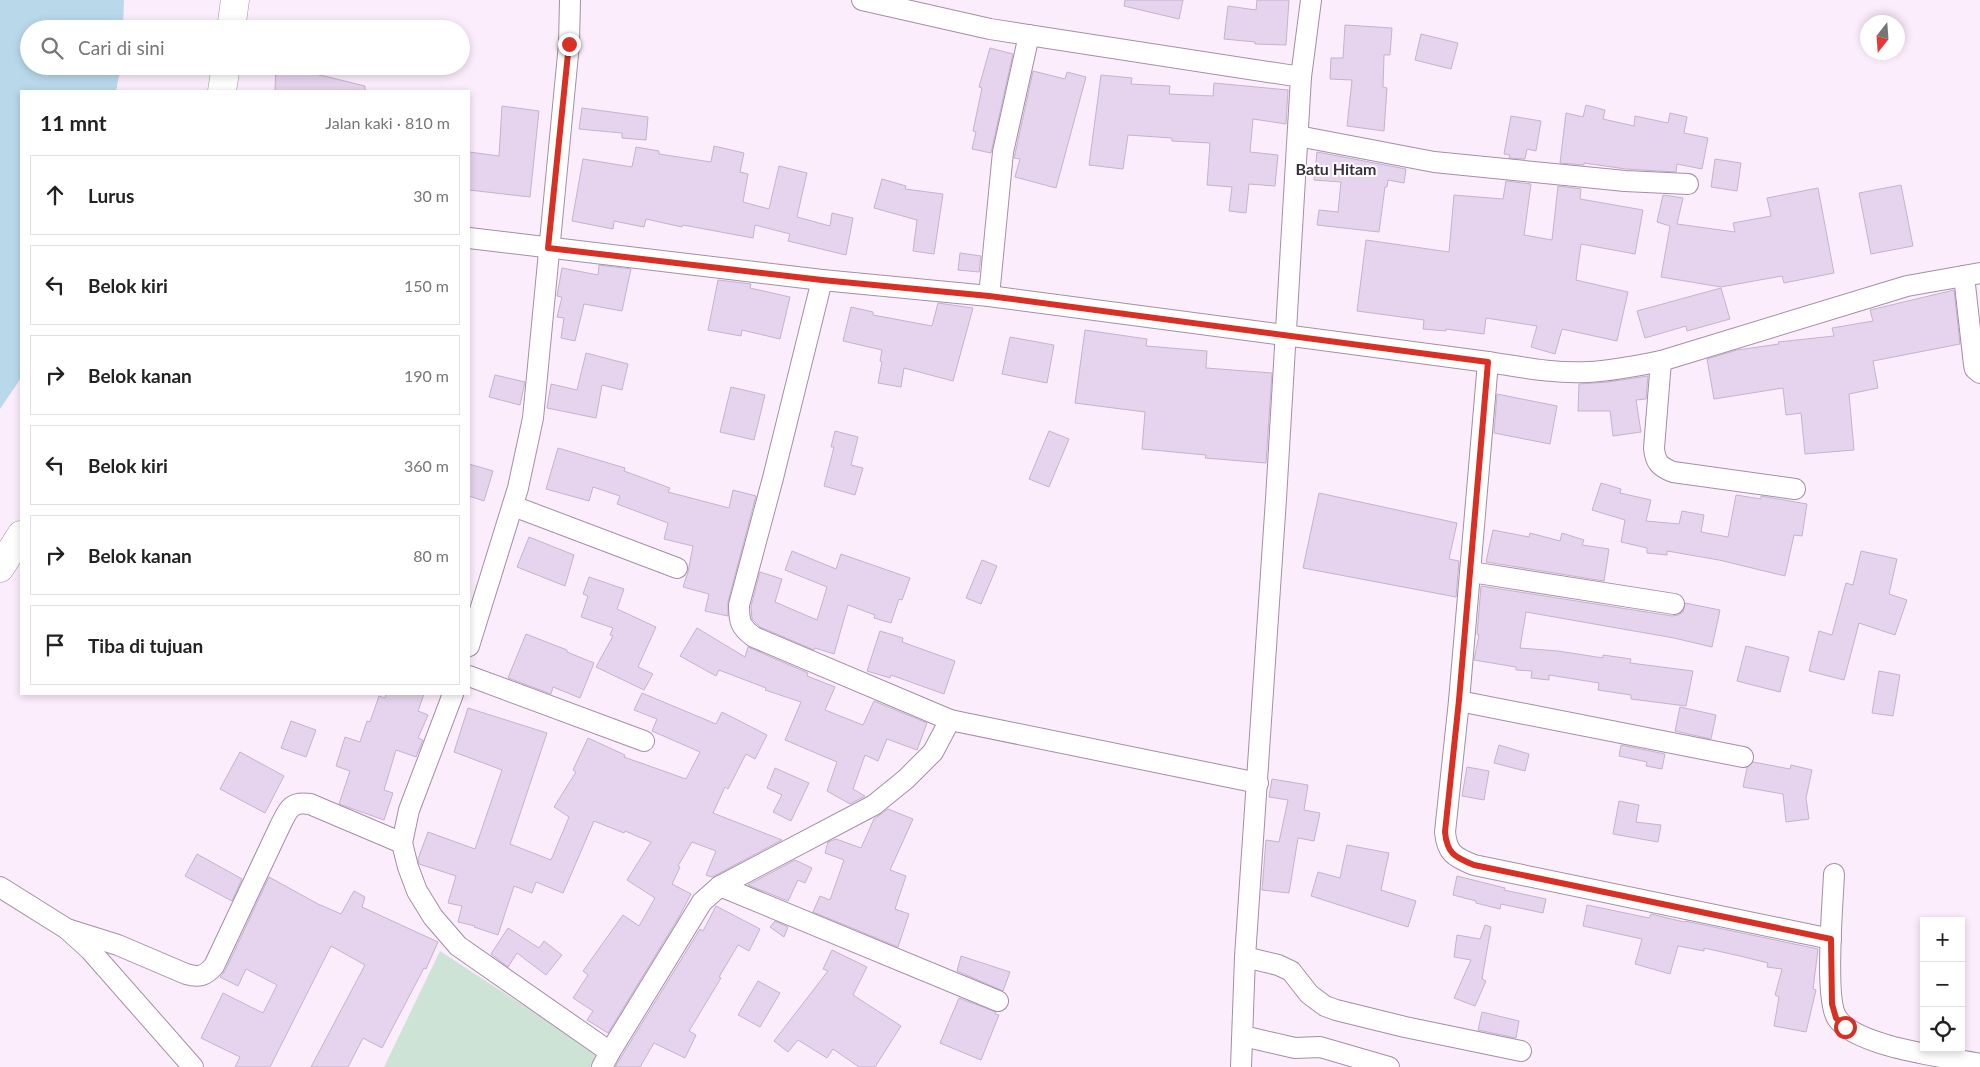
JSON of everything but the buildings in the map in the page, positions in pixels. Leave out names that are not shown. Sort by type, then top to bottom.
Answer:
[{"type":"highway","points":[[232,20],[235,0]]},
{"type":"highway","points":[[222,90],[225,75]]},
{"type":"highway","points":[[0,568],[20,537]]},
{"type":"street","points":[[470,643],[513,506],[533,418],[569,44],[570,0]]},
{"type":"street","points":[[862,0],[990,29],[1301,77]]},
{"type":"street","points":[[1241,1067],[1244,1036],[1245,957],[1258,783],[1301,77],[1311,0]]},
{"type":"street","points":[[989,296],[1003,152],[1029,35]]},
{"type":"street","points":[[1298,136],[1434,162],[1625,181],[1688,184]]},
{"type":"street","points":[[470,238],[822,280],[989,296],[1536,370],[1588,372],[1661,360],[1907,286],[1972,274],[1974,365],[1975,369],[1980,373]]},
{"type":"street","points":[[822,280],[773,478],[739,605],[739,617],[744,630],[950,720],[1258,783]]},
{"type":"street","points":[[1661,360],[1654,448],[1654,458],[1658,464],[1673,472],[1796,489]]},
{"type":"street","points":[[1488,362],[1471,572],[1445,832],[1446,843],[1451,853],[1460,860],[1474,865],[1831,939]]},
{"type":"street","points":[[513,506],[677,568]]},
{"type":"street","points":[[1471,572],[1674,604]]},
{"type":"street","points":[[470,676],[644,741]]},
{"type":"street","points":[[453,695],[409,810],[402,843],[417,891],[433,917],[458,946],[606,1060],[692,915],[702,902],[720,886],[874,805],[906,779],[933,752],[950,720]]},
{"type":"street","points":[[1459,700],[1743,757]]},
{"type":"street","points":[[67,929],[118,946],[186,974],[202,976],[214,966],[280,826],[288,810],[293,805],[298,803],[310,804],[402,843]]},
{"type":"street","points":[[1834,874],[1831,939],[1832,1004],[1836,1018],[1845,1027],[1860,1036],[1887,1045],[1980,1064]]},
{"type":"street","points":[[720,886],[998,1001]]},
{"type":"street","points":[[0,887],[67,929],[90,950],[193,1067]]},
{"type":"street","points":[[1245,957],[1291,971],[1309,994],[1326,1006],[1336,1010],[1405,1028],[1521,1051]]},
{"type":"street","points":[[1244,1036],[1295,1048],[1320,1047],[1389,1067]]},
{"type":"green space","points":[[440,951],[598,1054],[590,1067],[384,1067]]},
{"type":"water","points":[[0,0],[124,0],[123,20],[20,20],[20,75],[119,75],[116,90],[20,90],[20,379],[0,409]]},
{"type":"district","name":"Batu Hitam","points":[[1336,168]]},
{"type":"route","points":[[569,44],[548,248],[822,280],[989,296],[1488,362],[1471,572],[1445,832],[1446,843],[1451,853],[1460,860],[1474,865],[1831,939],[1832,1004],[1836,1018],[1845,1027]]}]
